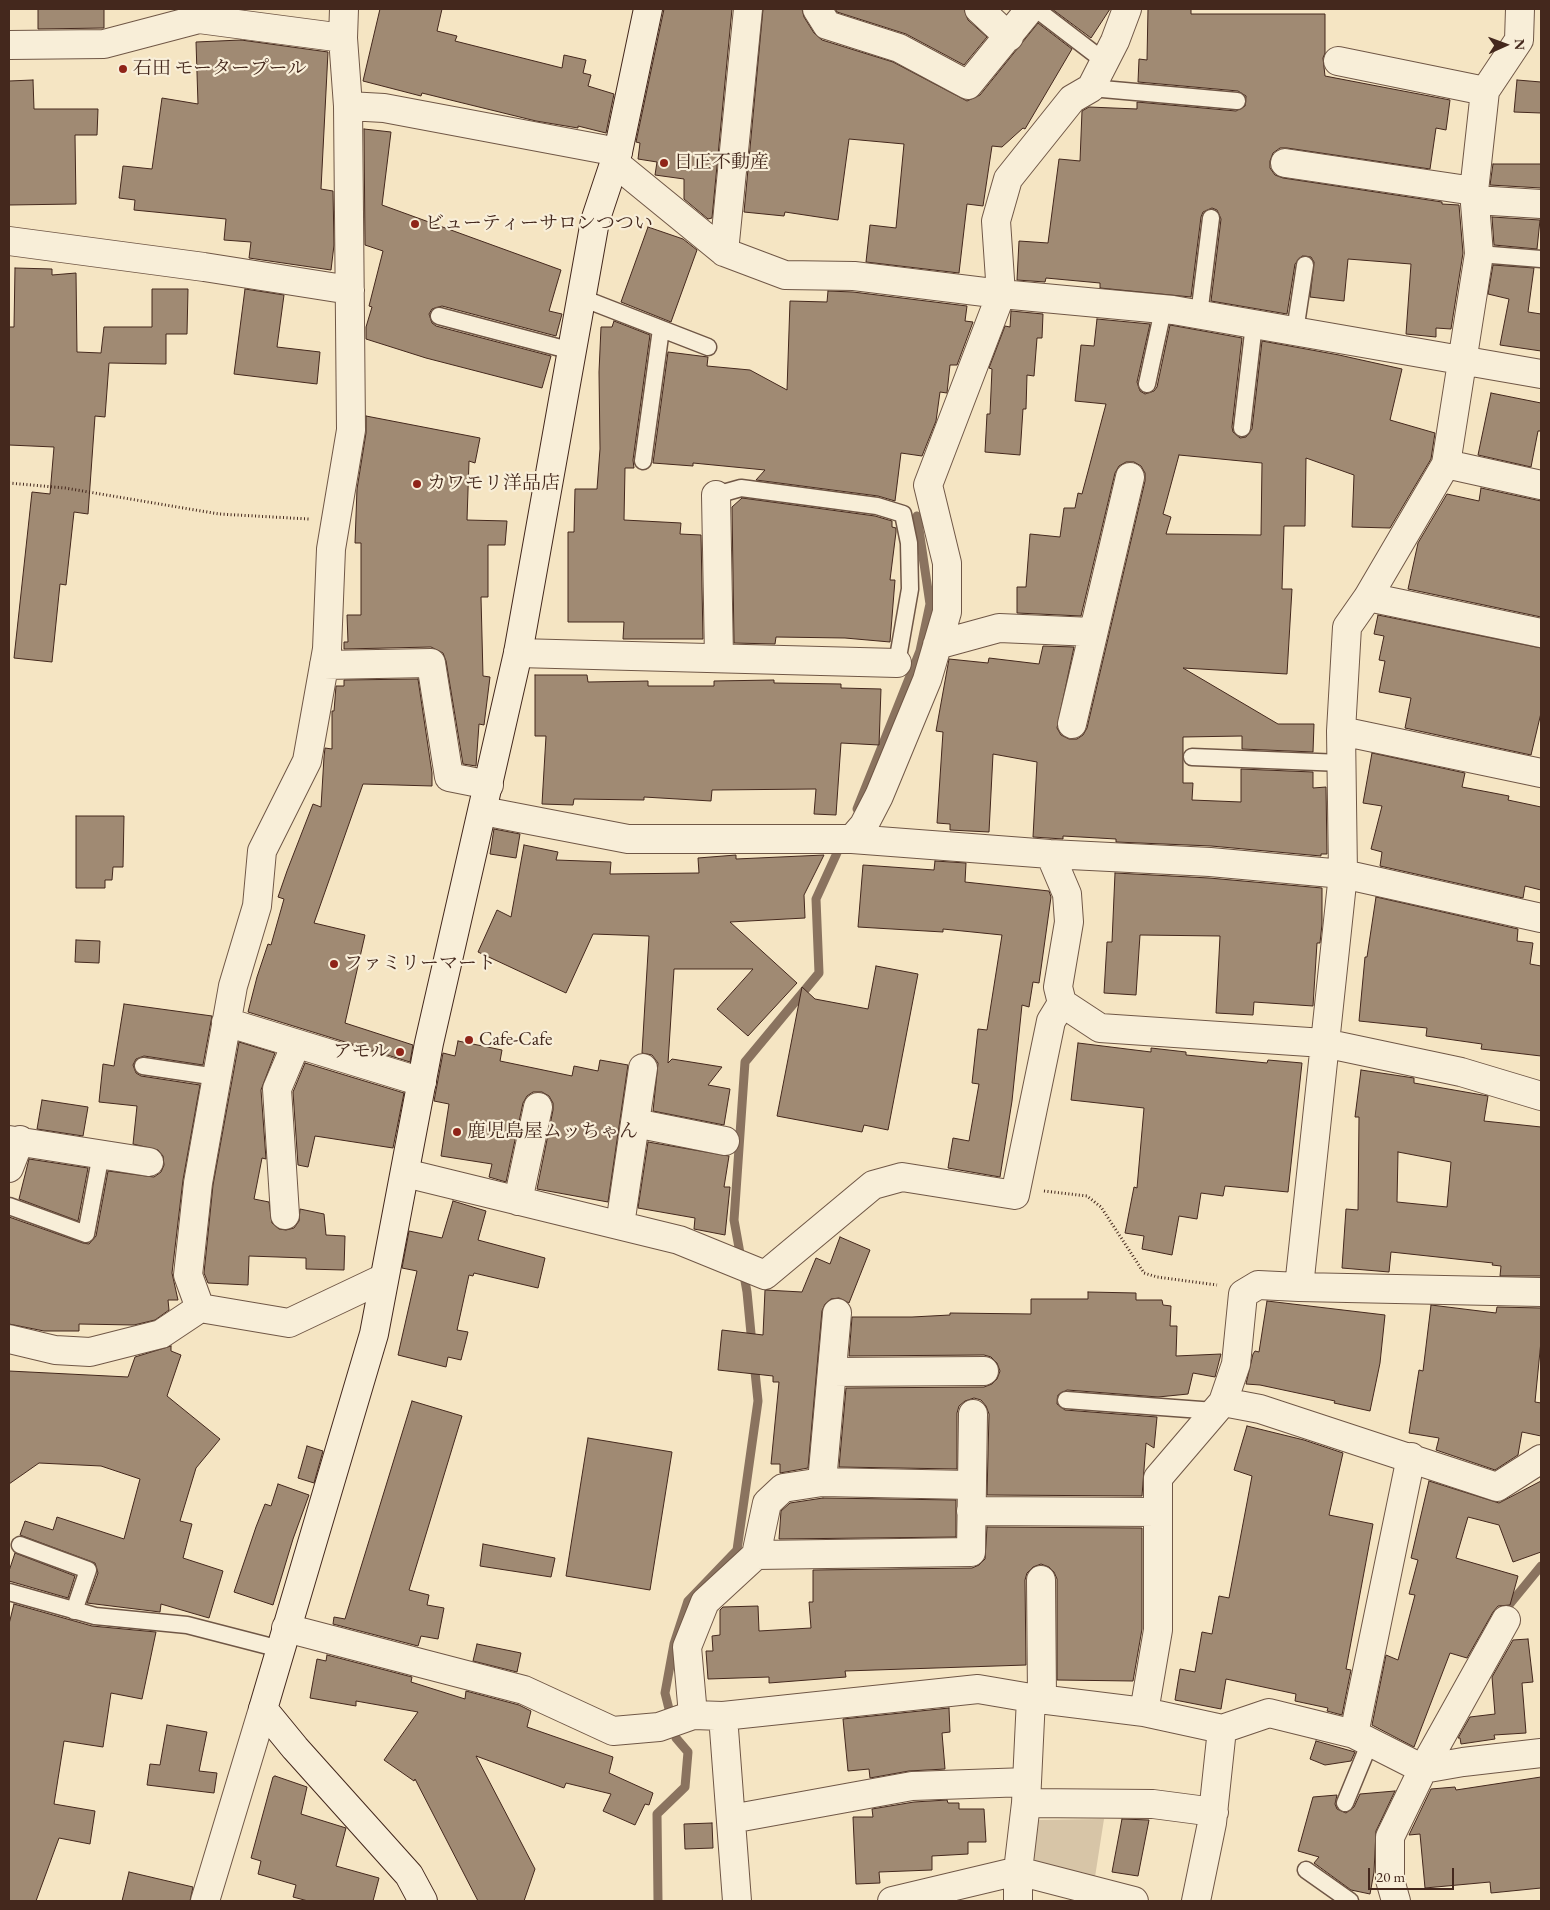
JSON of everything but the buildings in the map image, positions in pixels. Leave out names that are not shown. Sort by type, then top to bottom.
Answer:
[{"type":"street","points":[[200,1308],[188,1275],[198,1183],[218,1077],[226,1022],[233,986],[257,906],[262,851],[307,760],[327,649],[334,520],[351,430],[348,106],[342,38],[344,9]]},
{"type":"street","points":[[205,1901],[374,1334],[422,1082],[518,652],[595,221],[617,158],[648,9]]},
{"type":"street","points":[[724,252],[748,9]]},
{"type":"street","points":[[817,9],[826,25],[899,48],[968,85],[1030,9]]},
{"type":"street","points":[[979,9],[1009,37]]},
{"type":"street","points":[[852,839],[864,825],[879,796],[928,680],[946,612],[947,563],[928,485],[1001,294],[996,222],[1008,179],[1072,99],[1091,88],[1116,41],[1127,9]]},
{"type":"street","points":[[1299,1287],[1343,874],[1341,731],[1347,627],[1368,597],[1446,464],[1479,254],[1474,195],[1485,91],[1519,40],[1520,9]]},
{"type":"street","points":[[9,45],[104,44],[199,19],[342,38]]},
{"type":"street","points":[[1338,61],[1485,91]]},
{"type":"street","points":[[348,106],[384,108],[617,158],[724,252],[785,275],[854,276],[1001,294],[1163,310],[1463,358],[1541,374]]},
{"type":"street","points":[[1285,163],[1474,195],[1541,204]]},
{"type":"street","points":[[9,241],[204,267],[350,290]]},
{"type":"street","points":[[1446,464],[1541,485]]},
{"type":"street","points":[[1072,724],[1130,477]]},
{"type":"street","points":[[716,495],[719,658]]},
{"type":"street","points":[[1368,597],[1541,633]]},
{"type":"street","points":[[937,645],[999,628],[1093,632]]},
{"type":"street","points":[[518,652],[897,663]]},
{"type":"street","points":[[324,665],[431,663],[449,777],[486,798],[628,839],[852,839],[1050,854],[1210,862],[1343,874],[1541,918]]},
{"type":"street","points":[[1341,731],[1541,773]]},
{"type":"street","points":[[1050,854],[1067,894],[1068,904],[1069,922],[1058,988],[1062,1003],[1100,1028],[1324,1044],[1461,1072],[1541,1096]]},
{"type":"street","points":[[405,1173],[679,1240],[766,1275],[873,1185],[902,1177],[1015,1195],[1051,1021],[1062,1003]]},
{"type":"street","points":[[226,1022],[422,1082]]},
{"type":"street","points":[[285,1215],[277,1089],[296,1044]]},
{"type":"street","points":[[620,1225],[643,1068]]},
{"type":"street","points":[[518,1200],[538,1108]]},
{"type":"street","points":[[635,1123],[725,1141]]},
{"type":"street","points":[[9,1168],[14,1140],[149,1162]]},
{"type":"street","points":[[9,1339],[55,1350],[90,1352],[161,1334],[200,1308],[289,1323],[384,1278]]},
{"type":"street","points":[[1144,1712],[1158,1630],[1158,1478],[1219,1407],[1236,1364],[1242,1294],[1258,1285],[1541,1292]]},
{"type":"street","points":[[822,1482],[837,1313]]},
{"type":"street","points":[[832,1372],[984,1371]]},
{"type":"street","points":[[1219,1407],[1260,1409],[1411,1457],[1497,1487],[1541,1459]]},
{"type":"street","points":[[756,1556],[971,1552],[973,1414]]},
{"type":"street","points":[[1362,1738],[1411,1457]]},
{"type":"street","points":[[693,1714],[687,1647],[705,1602],[756,1556],[767,1503],[783,1488],[822,1482],[971,1498],[1158,1512]]},
{"type":"street","points":[[1018,1901],[1018,1871],[1037,1698],[1041,1580]]},
{"type":"street","points":[[1396,1901],[1390,1880],[1390,1837],[1423,1769],[1506,1620]]},
{"type":"street","points":[[283,1639],[524,1690],[613,1731],[659,1727],[693,1714],[723,1716],[978,1689],[1144,1712],[1222,1729],[1269,1713],[1362,1738],[1423,1769],[1463,1762],[1541,1753]]},
{"type":"street","points":[[263,1709],[295,1748],[408,1875],[423,1901]]},
{"type":"street","points":[[723,1716],[737,1901]]},
{"type":"street","points":[[1196,1901],[1214,1812],[1222,1729]]},
{"type":"street","points":[[731,1818],[912,1786],[1027,1793],[1153,1804],[1214,1812]]},
{"type":"street","points":[[892,1901],[1018,1871],[1134,1901]]},
{"type":"lane","points":[[1036,9],[1104,61]]},
{"type":"lane","points":[[1091,88],[1237,101]]},
{"type":"lane","points":[[1199,315],[1211,218]]},
{"type":"lane","points":[[1479,254],[1541,259]]},
{"type":"lane","points":[[1295,331],[1305,265]]},
{"type":"lane","points":[[582,298],[708,347]]},
{"type":"lane","points":[[1148,384],[1163,310]]},
{"type":"lane","points":[[439,316],[572,351]]},
{"type":"lane","points":[[1242,428],[1254,324]]},
{"type":"lane","points":[[643,461],[661,329]]},
{"type":"lane","points":[[716,495],[741,488],[877,506],[903,514],[909,543],[910,588],[897,663]]},
{"type":"lane","points":[[1192,757],[1342,763]]},
{"type":"lane","points":[[143,1066],[218,1077]]},
{"type":"lane","points":[[9,1206],[86,1234],[101,1154]]},
{"type":"lane","points":[[1066,1400],[1219,1407]]},
{"type":"lane","points":[[20,1545],[88,1570],[74,1611]]},
{"type":"lane","points":[[9,1592],[95,1616],[187,1625],[283,1639]]},
{"type":"lane","points":[[1345,1803],[1362,1738]]},
{"type":"lane","points":[[1306,1870],[1350,1901]]},
{"type":"path","points":[[9,483],[65,488],[219,514],[334,520]]},
{"type":"path","points":[[1016,1188],[1087,1196],[1101,1206],[1144,1273],[1157,1277],[1231,1288],[1242,1294]]},
{"type":"shaded area","points":[[1104,1819],[1095,1877],[1030,1860],[1032,1820]]},
{"type":"waterway","points":[[857,809],[920,651],[930,604],[917,516]]},
{"type":"waterway","points":[[752,1344],[747,1292],[734,1220],[745,1062],[819,973],[816,899],[842,842]]},
{"type":"waterway","points":[[669,1709],[665,1693],[674,1644],[688,1601],[737,1550],[758,1401],[754,1362]]},
{"type":"waterway","points":[[1500,1616],[1541,1566]]},
{"type":"waterway","points":[[658,1901],[657,1814],[685,1787],[688,1752],[676,1738]]},
{"type":"place","name":"石田 モータープール","points":[[123,69]]},
{"type":"place","name":"日正不動産","points":[[664,163]]},
{"type":"place","name":"ビューティーサロンつつい","points":[[415,224]]},
{"type":"place","name":"カワモリ洋品店","points":[[417,484]]},
{"type":"place","name":"ファミリーマート","points":[[334,964]]},
{"type":"place","name":"Cafe-Cafe","points":[[469,1040]]},
{"type":"place","name":"アモル","points":[[400,1052]]},
{"type":"place","name":"鹿児島屋ムッちゃん","points":[[457,1132]]}]
